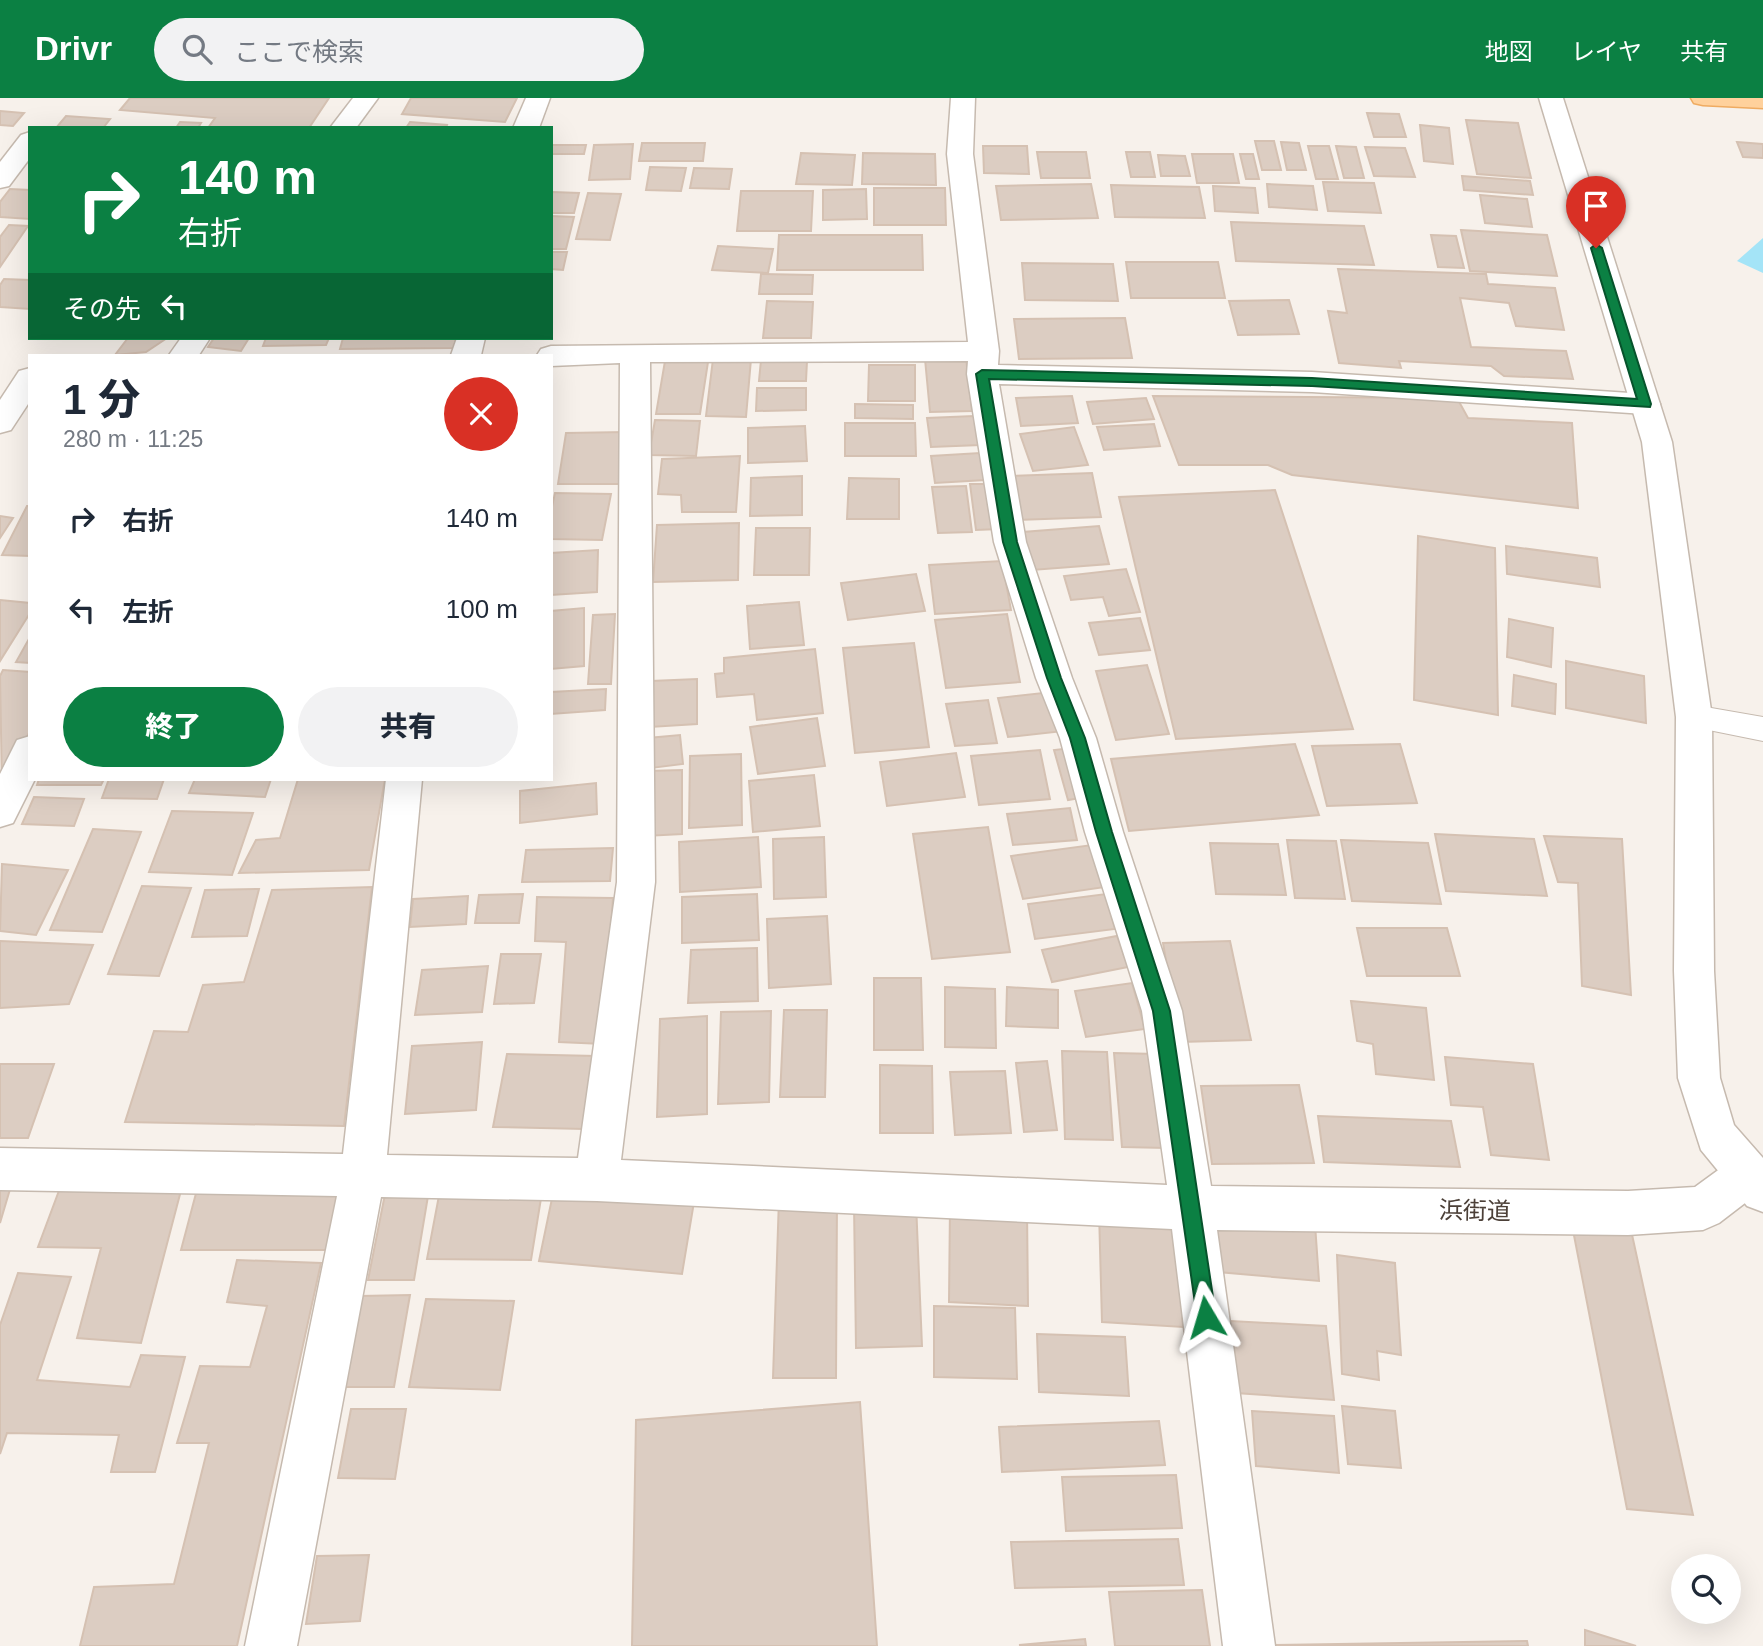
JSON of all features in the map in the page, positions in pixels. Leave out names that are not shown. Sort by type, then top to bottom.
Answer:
[{"type":"main road","points":[[1703,98],[1763,101]]},
{"type":"street","points":[[345,126],[366,98]]},
{"type":"street","points":[[527,126],[538,98]]},
{"type":"street","points":[[963,98],[960,154],[983,363],[1010,542],[1054,678],[1078,738],[1104,832],[1162,1011],[1192,1208],[1249,1646]]},
{"type":"street","points":[[1551,98],[1657,442],[1694,717],[1694,971],[1699,1078],[1716,1136],[1755,1183]]},
{"type":"street","points":[[0,180],[28,143]]},
{"type":"street","points":[[597,1180],[636,882],[635,353]]},
{"type":"street","points":[[553,356],[635,353],[983,363],[1645,404]]},
{"type":"street","points":[[0,378],[28,378]]},
{"type":"street","points":[[0,423],[28,381]]},
{"type":"street","points":[[0,812],[28,754]]},
{"type":"street","points":[[271,1646],[363,1175],[404,781]]},
{"type":"street","name":"浜街道","points":[[0,1169],[597,1180],[1192,1208],[1628,1213],[1703,1208],[1755,1183]]},
{"type":"lane","points":[[1694,717],[1763,729]]},
{"type":"water","points":[[1763,238],[1763,273],[1737,261]]},
{"type":"building","points":[[130,98],[329,98],[310,126],[209,126],[215,118],[120,110]]},
{"type":"building","points":[[411,98],[517,98],[505,122],[402,114]]},
{"type":"building","points":[[0,111],[24,113],[13,126],[0,125]]},
{"type":"building","points":[[1367,113],[1399,114],[1406,137],[1374,137]]},
{"type":"building","points":[[66,116],[110,119],[105,126],[58,126]]},
{"type":"building","points":[[1466,120],[1518,123],[1531,178],[1477,174]]},
{"type":"building","points":[[180,122],[201,123],[199,126],[177,126]]},
{"type":"building","points":[[410,122],[447,125],[447,126],[407,126]]},
{"type":"building","points":[[1420,125],[1449,128],[1453,164],[1424,161]]},
{"type":"building","points":[[1255,141],[1274,141],[1281,170],[1262,170]]},
{"type":"building","points":[[1281,142],[1299,143],[1306,170],[1287,170]]},
{"type":"building","points":[[1737,142],[1763,144],[1763,158],[1743,157]]},
{"type":"building","points":[[642,143],[705,143],[703,161],[639,161]]},
{"type":"building","points":[[633,144],[630,179],[589,180],[594,145]]},
{"type":"building","points":[[553,145],[586,145],[584,154],[553,154]]},
{"type":"building","points":[[983,146],[1027,146],[1029,174],[984,173]]},
{"type":"building","points":[[1308,146],[1329,146],[1338,179],[1316,179]]},
{"type":"building","points":[[1336,146],[1356,147],[1364,178],[1344,178]]},
{"type":"building","points":[[1365,147],[1405,148],[1415,177],[1374,176]]},
{"type":"building","points":[[1037,152],[1086,152],[1090,178],[1041,178]]},
{"type":"building","points":[[1126,152],[1150,152],[1155,177],[1131,177]]},
{"type":"building","points":[[801,153],[855,155],[852,185],[796,184]]},
{"type":"building","points":[[863,153],[935,154],[936,185],[862,184]]},
{"type":"building","points":[[1192,154],[1233,154],[1239,183],[1197,183]]},
{"type":"building","points":[[1240,154],[1253,154],[1259,179],[1246,179]]},
{"type":"building","points":[[1158,155],[1185,156],[1190,176],[1161,176]]},
{"type":"building","points":[[650,167],[686,168],[681,191],[646,190]]},
{"type":"building","points":[[694,168],[732,169],[729,189],[690,188]]},
{"type":"building","points":[[1462,176],[1530,181],[1533,195],[1464,190]]},
{"type":"building","points":[[1323,182],[1374,183],[1381,213],[1328,211]]},
{"type":"building","points":[[1091,184],[1098,218],[1001,220],[996,186]]},
{"type":"building","points":[[1267,184],[1313,186],[1317,210],[1269,207]]},
{"type":"building","points":[[1111,185],[1199,187],[1205,218],[1115,217]]},
{"type":"building","points":[[1213,186],[1255,188],[1258,213],[1215,211]]},
{"type":"building","points":[[874,188],[945,188],[946,225],[874,225]]},
{"type":"building","points":[[10,189],[28,190],[28,219],[0,217],[0,202]]},
{"type":"building","points":[[866,189],[867,219],[823,220],[823,190]]},
{"type":"building","points":[[741,191],[813,191],[811,231],[737,231]]},
{"type":"building","points":[[553,192],[579,193],[574,213],[553,213]]},
{"type":"building","points":[[588,193],[621,194],[610,240],[576,239]]},
{"type":"building","points":[[1480,195],[1527,199],[1532,227],[1485,223]]},
{"type":"building","points":[[553,216],[574,217],[566,249],[553,249]]},
{"type":"building","points":[[1231,222],[1364,226],[1374,265],[1236,261]]},
{"type":"building","points":[[9,225],[28,226],[0,267],[0,237]]},
{"type":"building","points":[[1461,230],[1547,235],[1557,276],[1470,271]]},
{"type":"building","points":[[779,235],[922,235],[923,270],[777,270]]},
{"type":"building","points":[[1431,235],[1456,236],[1464,268],[1438,267]]},
{"type":"building","points":[[718,246],[773,249],[768,273],[712,270]]},
{"type":"building","points":[[553,252],[567,252],[563,270],[553,269]]},
{"type":"building","points":[[1126,262],[1218,262],[1225,298],[1131,298]]},
{"type":"building","points":[[1022,263],[1113,264],[1118,301],[1025,300]]},
{"type":"building","points":[[1338,269],[1486,274],[1488,284],[1555,288],[1564,330],[1516,326],[1509,303],[1460,298],[1471,347],[1566,351],[1573,379],[1504,376],[1491,366],[1399,361],[1401,368],[1339,363],[1328,311],[1347,313]]},
{"type":"building","points":[[761,274],[813,275],[812,294],[759,294]]},
{"type":"building","points":[[4,279],[28,280],[28,309],[0,307],[0,285]]},
{"type":"building","points":[[1289,300],[1299,334],[1238,335],[1229,301]]},
{"type":"building","points":[[767,301],[813,302],[811,338],[763,338]]},
{"type":"building","points":[[1125,318],[1132,358],[1019,359],[1014,319]]},
{"type":"building","points":[[126,340],[164,340],[146,352],[116,354]]},
{"type":"building","points":[[213,340],[248,340],[241,351],[208,347]]},
{"type":"building","points":[[265,340],[328,340],[326,345],[263,346]]},
{"type":"building","points":[[342,340],[456,340],[454,348],[340,349]]},
{"type":"building","points":[[966,358],[972,411],[930,412],[925,359]]},
{"type":"building","points":[[713,359],[751,359],[746,417],[706,416]]},
{"type":"building","points":[[761,360],[807,361],[806,381],[759,381]]},
{"type":"building","points":[[665,361],[708,362],[700,414],[656,414]]},
{"type":"building","points":[[869,365],[915,365],[915,401],[868,401]]},
{"type":"building","points":[[757,388],[806,388],[806,410],[756,411]]},
{"type":"building","points":[[1072,396],[1078,423],[1021,426],[1016,398]]},
{"type":"building","points":[[1153,396],[1457,398],[1468,418],[1572,423],[1578,508],[1292,475],[1268,465],[1179,465]]},
{"type":"building","points":[[1146,398],[1154,419],[1093,424],[1087,402]]},
{"type":"building","points":[[855,404],[913,405],[913,419],[855,418]]},
{"type":"building","points":[[974,416],[980,445],[931,447],[927,418]]},
{"type":"building","points":[[655,420],[700,421],[696,456],[649,455]]},
{"type":"building","points":[[845,423],[915,423],[916,456],[845,456]]},
{"type":"building","points":[[1154,424],[1160,446],[1104,450],[1097,427]]},
{"type":"building","points":[[805,426],[807,461],[748,463],[748,428]]},
{"type":"building","points":[[1074,427],[1088,465],[1033,471],[1020,434]]},
{"type":"building","points":[[626,432],[619,484],[558,484],[566,433]]},
{"type":"building","points":[[980,453],[985,480],[935,483],[931,456]]},
{"type":"building","points":[[740,456],[736,512],[682,512],[681,495],[658,494],[662,459]]},
{"type":"building","points":[[1092,473],[1101,517],[1014,520],[1007,476]]},
{"type":"building","points":[[802,476],[802,515],[750,516],[751,478]]},
{"type":"building","points":[[849,478],[899,479],[899,519],[847,519]]},
{"type":"building","points":[[970,484],[992,484],[999,529],[976,530]]},
{"type":"building","points":[[966,486],[972,532],[938,533],[932,487]]},
{"type":"building","points":[[1275,490],[1353,729],[1176,739],[1119,497]]},
{"type":"building","points":[[555,493],[611,494],[602,540],[553,539]]},
{"type":"building","points":[[27,506],[28,506],[28,556],[2,555]]},
{"type":"building","points":[[0,516],[13,518],[0,538]]},
{"type":"building","points":[[739,523],[738,580],[653,582],[657,525]]},
{"type":"building","points":[[1099,526],[1109,564],[1032,570],[1023,532]]},
{"type":"building","points":[[756,528],[810,528],[809,575],[754,575]]},
{"type":"building","points":[[1418,536],[1495,548],[1498,715],[1414,700]]},
{"type":"building","points":[[1506,546],[1597,558],[1600,587],[1507,574]]},
{"type":"building","points":[[598,550],[597,592],[553,595],[553,553]]},
{"type":"building","points":[[1002,561],[1011,610],[935,614],[929,565]]},
{"type":"building","points":[[1126,569],[1140,612],[1109,616],[1103,597],[1071,600],[1064,576]]},
{"type":"building","points":[[916,574],[925,611],[848,620],[841,583]]},
{"type":"building","points":[[0,600],[28,603],[28,616],[0,661]]},
{"type":"building","points":[[799,602],[804,645],[750,649],[747,606]]},
{"type":"building","points":[[584,608],[584,666],[553,669],[553,611]]},
{"type":"building","points":[[615,614],[611,684],[588,684],[593,615]]},
{"type":"building","points":[[1007,614],[1020,682],[946,688],[935,620]]},
{"type":"building","points":[[1140,618],[1150,650],[1099,655],[1089,623]]},
{"type":"building","points":[[1509,619],[1553,628],[1551,667],[1507,657]]},
{"type":"building","points":[[28,641],[28,663],[16,662]]},
{"type":"building","points":[[914,643],[929,747],[855,753],[843,648]]},
{"type":"building","points":[[815,649],[823,713],[757,720],[754,694],[717,697],[715,674],[724,673],[724,658]]},
{"type":"building","points":[[1566,661],[1644,676],[1646,723],[1566,708]]},
{"type":"building","points":[[1147,665],[1169,734],[1116,740],[1096,671]]},
{"type":"building","points":[[3,670],[28,672],[28,735],[2,789],[0,676]]},
{"type":"building","points":[[1514,675],[1556,684],[1555,714],[1512,706]]},
{"type":"building","points":[[697,679],[697,724],[650,727],[651,681]]},
{"type":"building","points":[[606,689],[605,710],[553,714],[553,692]]},
{"type":"building","points":[[1052,692],[1064,731],[1008,737],[998,698]]},
{"type":"building","points":[[988,700],[997,743],[955,746],[946,704]]},
{"type":"building","points":[[817,718],[825,766],[758,774],[750,727]]},
{"type":"building","points":[[680,735],[683,764],[651,768],[648,738]]},
{"type":"building","points":[[1295,744],[1319,815],[1129,831],[1111,759]]},
{"type":"building","points":[[1400,744],[1417,803],[1327,806],[1312,746]]},
{"type":"building","points":[[1071,748],[1086,797],[1068,800],[1054,750]]},
{"type":"building","points":[[1040,750],[1050,799],[979,805],[971,756]]},
{"type":"building","points":[[956,753],[965,797],[887,806],[880,762]]},
{"type":"building","points":[[741,754],[742,825],[689,828],[690,756]]},
{"type":"building","points":[[682,770],[682,834],[645,836],[646,771]]},
{"type":"building","points":[[814,775],[820,826],[753,832],[749,781]]},
{"type":"building","points":[[38,781],[103,781],[101,785],[37,785]]},
{"type":"building","points":[[108,781],[163,781],[157,799],[102,798]]},
{"type":"building","points":[[194,781],[270,781],[265,797],[189,793]]},
{"type":"building","points":[[297,781],[385,781],[369,870],[239,873],[256,840],[280,838]]},
{"type":"building","points":[[596,783],[597,814],[520,823],[520,791]]},
{"type":"building","points":[[34,797],[84,799],[74,826],[22,824]]},
{"type":"building","points":[[1070,808],[1077,840],[1013,845],[1007,814]]},
{"type":"building","points":[[172,811],[253,813],[232,875],[149,872]]},
{"type":"building","points":[[988,827],[1010,952],[932,959],[913,834]]},
{"type":"building","points":[[93,829],[141,832],[102,932],[50,930]]},
{"type":"building","points":[[1435,834],[1534,839],[1547,896],[1446,891]]},
{"type":"building","points":[[1544,836],[1622,839],[1631,995],[1582,986],[1578,883],[1558,882]]},
{"type":"building","points":[[758,837],[761,887],[680,892],[679,842]]},
{"type":"building","points":[[824,837],[826,897],[774,899],[773,839]]},
{"type":"building","points":[[1287,840],[1336,841],[1345,899],[1295,898]]},
{"type":"building","points":[[1341,840],[1428,843],[1441,904],[1352,901]]},
{"type":"building","points":[[1210,843],[1278,844],[1286,895],[1216,894]]},
{"type":"building","points":[[1092,845],[1105,887],[1023,899],[1011,856]]},
{"type":"building","points":[[613,848],[610,881],[522,882],[526,850]]},
{"type":"building","points":[[2,864],[68,870],[36,935],[0,931]]},
{"type":"building","points":[[142,886],[191,888],[159,976],[108,974]]},
{"type":"building","points":[[372,887],[344,1126],[125,1122],[154,1031],[188,1032],[203,985],[244,982],[272,890]]},
{"type":"building","points":[[259,889],[247,936],[192,937],[205,890]]},
{"type":"building","points":[[523,894],[519,923],[475,923],[479,895]]},
{"type":"building","points":[[757,894],[759,940],[682,943],[682,897]]},
{"type":"building","points":[[1106,894],[1115,929],[1035,939],[1028,904]]},
{"type":"building","points":[[468,896],[466,924],[410,927],[413,899]]},
{"type":"building","points":[[537,897],[613,898],[603,1044],[559,1042],[566,942],[535,941]]},
{"type":"building","points":[[827,916],[831,984],[769,988],[767,919]]},
{"type":"building","points":[[1357,928],[1447,928],[1460,976],[1367,976]]},
{"type":"building","points":[[1117,936],[1128,967],[1052,982],[1042,950]]},
{"type":"building","points":[[0,941],[93,945],[69,1004],[0,1008]]},
{"type":"building","points":[[1230,941],[1251,1040],[1180,1042],[1163,943]]},
{"type":"building","points":[[757,948],[758,1001],[688,1003],[691,950]]},
{"type":"building","points":[[501,954],[541,954],[534,1003],[494,1004]]},
{"type":"building","points":[[488,966],[482,1012],[415,1015],[422,970]]},
{"type":"building","points":[[874,978],[921,978],[923,1050],[874,1050]]},
{"type":"building","points":[[1132,983],[1145,1029],[1086,1037],[1075,991]]},
{"type":"building","points":[[945,987],[995,989],[996,1048],[945,1047]]},
{"type":"building","points":[[1007,987],[1058,990],[1058,1028],[1006,1026]]},
{"type":"building","points":[[1351,1001],[1426,1008],[1434,1080],[1376,1074],[1373,1044],[1357,1041]]},
{"type":"building","points":[[784,1010],[827,1010],[825,1097],[780,1097]]},
{"type":"building","points":[[771,1011],[769,1102],[718,1104],[721,1012]]},
{"type":"building","points":[[707,1016],[707,1114],[657,1117],[660,1019]]},
{"type":"building","points":[[482,1042],[476,1110],[405,1114],[412,1046]]},
{"type":"building","points":[[1062,1051],[1107,1052],[1113,1140],[1065,1139]]},
{"type":"building","points":[[1114,1053],[1157,1054],[1166,1148],[1122,1147]]},
{"type":"building","points":[[507,1054],[596,1056],[584,1129],[493,1127]]},
{"type":"building","points":[[1445,1057],[1533,1064],[1549,1160],[1491,1155],[1483,1107],[1451,1105]]},
{"type":"building","points":[[1047,1061],[1057,1130],[1024,1132],[1016,1063]]},
{"type":"building","points":[[0,1064],[54,1064],[28,1138],[0,1138]]},
{"type":"building","points":[[880,1065],[932,1066],[933,1133],[880,1133]]},
{"type":"building","points":[[1005,1071],[1011,1133],[955,1135],[950,1072]]},
{"type":"building","points":[[1299,1085],[1314,1163],[1212,1164],[1201,1086]]},
{"type":"building","points":[[1318,1116],[1451,1121],[1460,1167],[1324,1162]]},
{"type":"building","points":[[184,1179],[141,1343],[77,1338],[101,1248],[38,1247],[63,1180]]},
{"type":"building","points":[[199,1182],[345,1182],[331,1250],[181,1250]]},
{"type":"building","points":[[387,1184],[430,1184],[414,1280],[368,1280]]},
{"type":"building","points":[[555,1184],[695,1196],[682,1274],[539,1261]]},
{"type":"building","points":[[0,1185],[11,1186],[0,1223]]},
{"type":"building","points":[[441,1185],[543,1186],[531,1260],[427,1259]]},
{"type":"building","points":[[779,1198],[837,1198],[836,1378],[773,1378]]},
{"type":"building","points":[[916,1203],[922,1346],[856,1348],[854,1204]]},
{"type":"building","points":[[950,1206],[1027,1209],[1028,1306],[949,1302]]},
{"type":"building","points":[[1099,1211],[1177,1215],[1183,1327],[1102,1322]]},
{"type":"building","points":[[1216,1215],[1315,1224],[1319,1281],[1218,1272]]},
{"type":"building","points":[[1572,1225],[1631,1230],[1693,1515],[1627,1509]]},
{"type":"building","points":[[1337,1255],[1395,1263],[1401,1355],[1377,1351],[1379,1380],[1342,1374]]},
{"type":"building","points":[[237,1260],[321,1263],[237,1646],[80,1646],[94,1587],[174,1584],[209,1443],[177,1443],[200,1366],[250,1367],[267,1306],[227,1302]]},
{"type":"building","points":[[18,1273],[71,1277],[37,1380],[130,1387],[141,1355],[185,1357],[155,1472],[111,1472],[119,1435],[7,1433],[0,1454],[0,1325]]},
{"type":"building","points":[[410,1295],[394,1387],[343,1387],[360,1296]]},
{"type":"building","points":[[426,1299],[514,1301],[500,1390],[409,1387]]},
{"type":"building","points":[[934,1306],[1015,1308],[1017,1379],[934,1377]]},
{"type":"building","points":[[1230,1321],[1326,1326],[1334,1400],[1236,1393]]},
{"type":"building","points":[[1037,1334],[1125,1337],[1129,1396],[1039,1392]]},
{"type":"building","points":[[860,1402],[877,1646],[632,1646],[636,1420]]},
{"type":"building","points":[[1342,1406],[1395,1411],[1401,1468],[1348,1464]]},
{"type":"building","points":[[351,1409],[406,1409],[395,1479],[338,1478]]},
{"type":"building","points":[[1252,1411],[1334,1416],[1339,1473],[1256,1466]]},
{"type":"building","points":[[1159,1421],[1165,1465],[1002,1472],[999,1427]]},
{"type":"building","points":[[1176,1475],[1182,1528],[1066,1531],[1062,1477]]},
{"type":"building","points":[[1178,1539],[1184,1585],[1015,1588],[1011,1542]]},
{"type":"building","points":[[369,1555],[360,1621],[306,1624],[317,1556]]},
{"type":"building","points":[[1202,1590],[1210,1646],[1115,1646],[1109,1592]]},
{"type":"building","points":[[1585,1630],[1636,1646],[1585,1646]]},
{"type":"building","points":[[1085,1639],[1086,1646],[1019,1645]]},
{"type":"building","points":[[1527,1641],[1528,1646],[1275,1645]]},
{"type":"route","points":[[1206,1317],[1162,1011],[1104,832],[1078,738],[1054,678],[1010,542],[982,374],[1312,382],[1645,404],[1596,248]]}]
